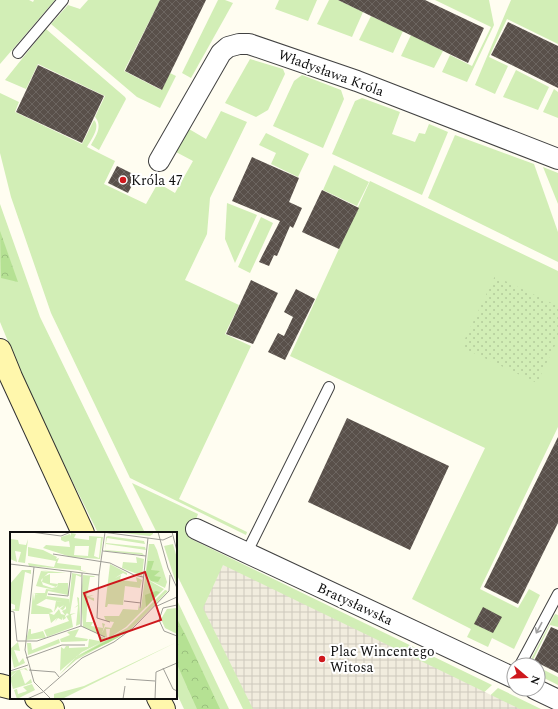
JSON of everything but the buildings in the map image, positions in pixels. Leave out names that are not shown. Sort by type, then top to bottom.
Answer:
[{"type":"main road","points":[[0,350],[83,532]]},
{"type":"main road","points":[[0,685],[10,688]]},
{"type":"main road","points":[[38,699],[54,709]]},
{"type":"main road","points":[[149,699],[151,709]]},
{"type":"main road","points":[[159,699],[164,709]]},
{"type":"street","name":"Władysława Króla","points":[[159,161],[221,53],[228,47],[238,44],[249,44],[298,60],[457,118],[558,159]]},
{"type":"street","name":"Bratysławska","points":[[196,529],[506,674]]},
{"type":"street","points":[[546,694],[558,700]]},
{"type":"lane","points":[[18,52],[63,0]]},
{"type":"lane","points":[[247,552],[329,387]]},
{"type":"lane","points":[[524,657],[558,594]]},
{"type":"green space","points":[[0,0],[29,0],[33,2],[34,0],[55,0],[0,64]]},
{"type":"green space","points":[[88,0],[160,0],[124,71],[161,90],[170,73],[176,76],[160,108],[137,97],[51,24],[68,5],[80,9]]},
{"type":"green space","points":[[218,0],[225,0],[233,3],[191,78],[182,73]]},
{"type":"green space","points":[[279,0],[317,0],[308,21],[275,9]]},
{"type":"green space","points":[[329,0],[338,0],[363,12],[352,37],[317,24]]},
{"type":"green space","points":[[435,0],[489,0],[494,25],[467,82],[442,72],[450,55],[472,66],[491,27]]},
{"type":"green space","points":[[511,0],[558,0],[558,44],[507,19],[489,57],[508,66],[495,94],[475,85]]},
{"type":"green space","points":[[371,16],[403,31],[393,53],[359,40]]},
{"type":"green space","points":[[46,29],[126,99],[99,150],[91,145],[97,135],[99,127],[95,117],[105,96],[38,64],[26,89],[5,80]]},
{"type":"green space","points":[[411,35],[443,51],[434,68],[401,56]]},
{"type":"green space","points":[[250,59],[283,69],[285,74],[268,110],[256,117],[225,103]]},
{"type":"green space","points":[[516,70],[549,87],[538,110],[503,97]]},
{"type":"green space","points":[[302,75],[341,90],[344,99],[323,148],[273,126],[294,81]]},
{"type":"green space","points":[[554,89],[558,92],[558,118],[543,112]]},
{"type":"green space","points":[[0,93],[19,102],[15,112],[82,144],[94,120],[96,123],[96,130],[87,147],[115,161],[104,184],[146,204],[158,183],[175,193],[193,161],[176,152],[189,129],[206,139],[221,111],[247,122],[210,198],[207,234],[185,280],[239,305],[225,334],[251,346],[179,499],[247,532],[246,535],[130,478],[51,313],[11,197],[0,153]]},
{"type":"green space","points":[[362,98],[400,112],[392,134],[415,142],[419,133],[425,134],[429,124],[448,132],[422,195],[332,154],[355,101]]},
{"type":"green space","points":[[266,133],[309,154],[298,177],[271,164],[276,153],[259,145]]},
{"type":"green space","points":[[455,135],[534,164],[558,232],[558,262],[428,198]]},
{"type":"green space","points":[[334,165],[369,182],[357,206],[323,190]]},
{"type":"green space","points":[[543,167],[558,173],[558,204]]},
{"type":"green space","points":[[370,181],[558,271],[558,427],[480,589],[518,608],[529,589],[540,595],[514,649],[492,638],[488,647],[467,637],[471,629],[412,599],[485,448],[290,356]]},
{"type":"green space","points":[[227,203],[257,215],[235,263],[225,239]]},
{"type":"green space","points":[[0,204],[40,317],[145,532],[98,532],[30,395],[0,322]]},
{"type":"green space","points":[[261,217],[273,223],[250,273],[238,267]]},
{"type":"green space","points":[[0,231],[18,282],[1,278]]},
{"type":"green space","points":[[495,276],[558,306],[558,339],[537,383],[461,347]]},
{"type":"green space","name":"Plac Wincentego Witosa","points":[[132,483],[198,514],[189,538],[492,685],[466,709],[243,709],[177,575],[177,532],[156,532]]},
{"type":"green space","points":[[177,600],[229,709],[184,709],[177,694]]},
{"type":"green space","points":[[555,614],[558,615],[558,627],[550,625],[534,657],[532,657]]},
{"type":"green space","points":[[177,619],[220,709],[197,709],[177,664]]},
{"type":"green space","points":[[546,671],[558,677],[558,685],[546,679]]},
{"type":"green space","points":[[498,688],[506,692],[506,697],[516,697],[541,709],[476,709]]},
{"type":"shaded area","name":"Plac Wincentego Witosa","points":[[223,565],[520,709],[253,709],[203,608]]},
{"type":"place","name":"Króla 47","points":[[123,180]]},
{"type":"place","name":"Plac Wincentego Witosa","points":[[322,659]]}]
